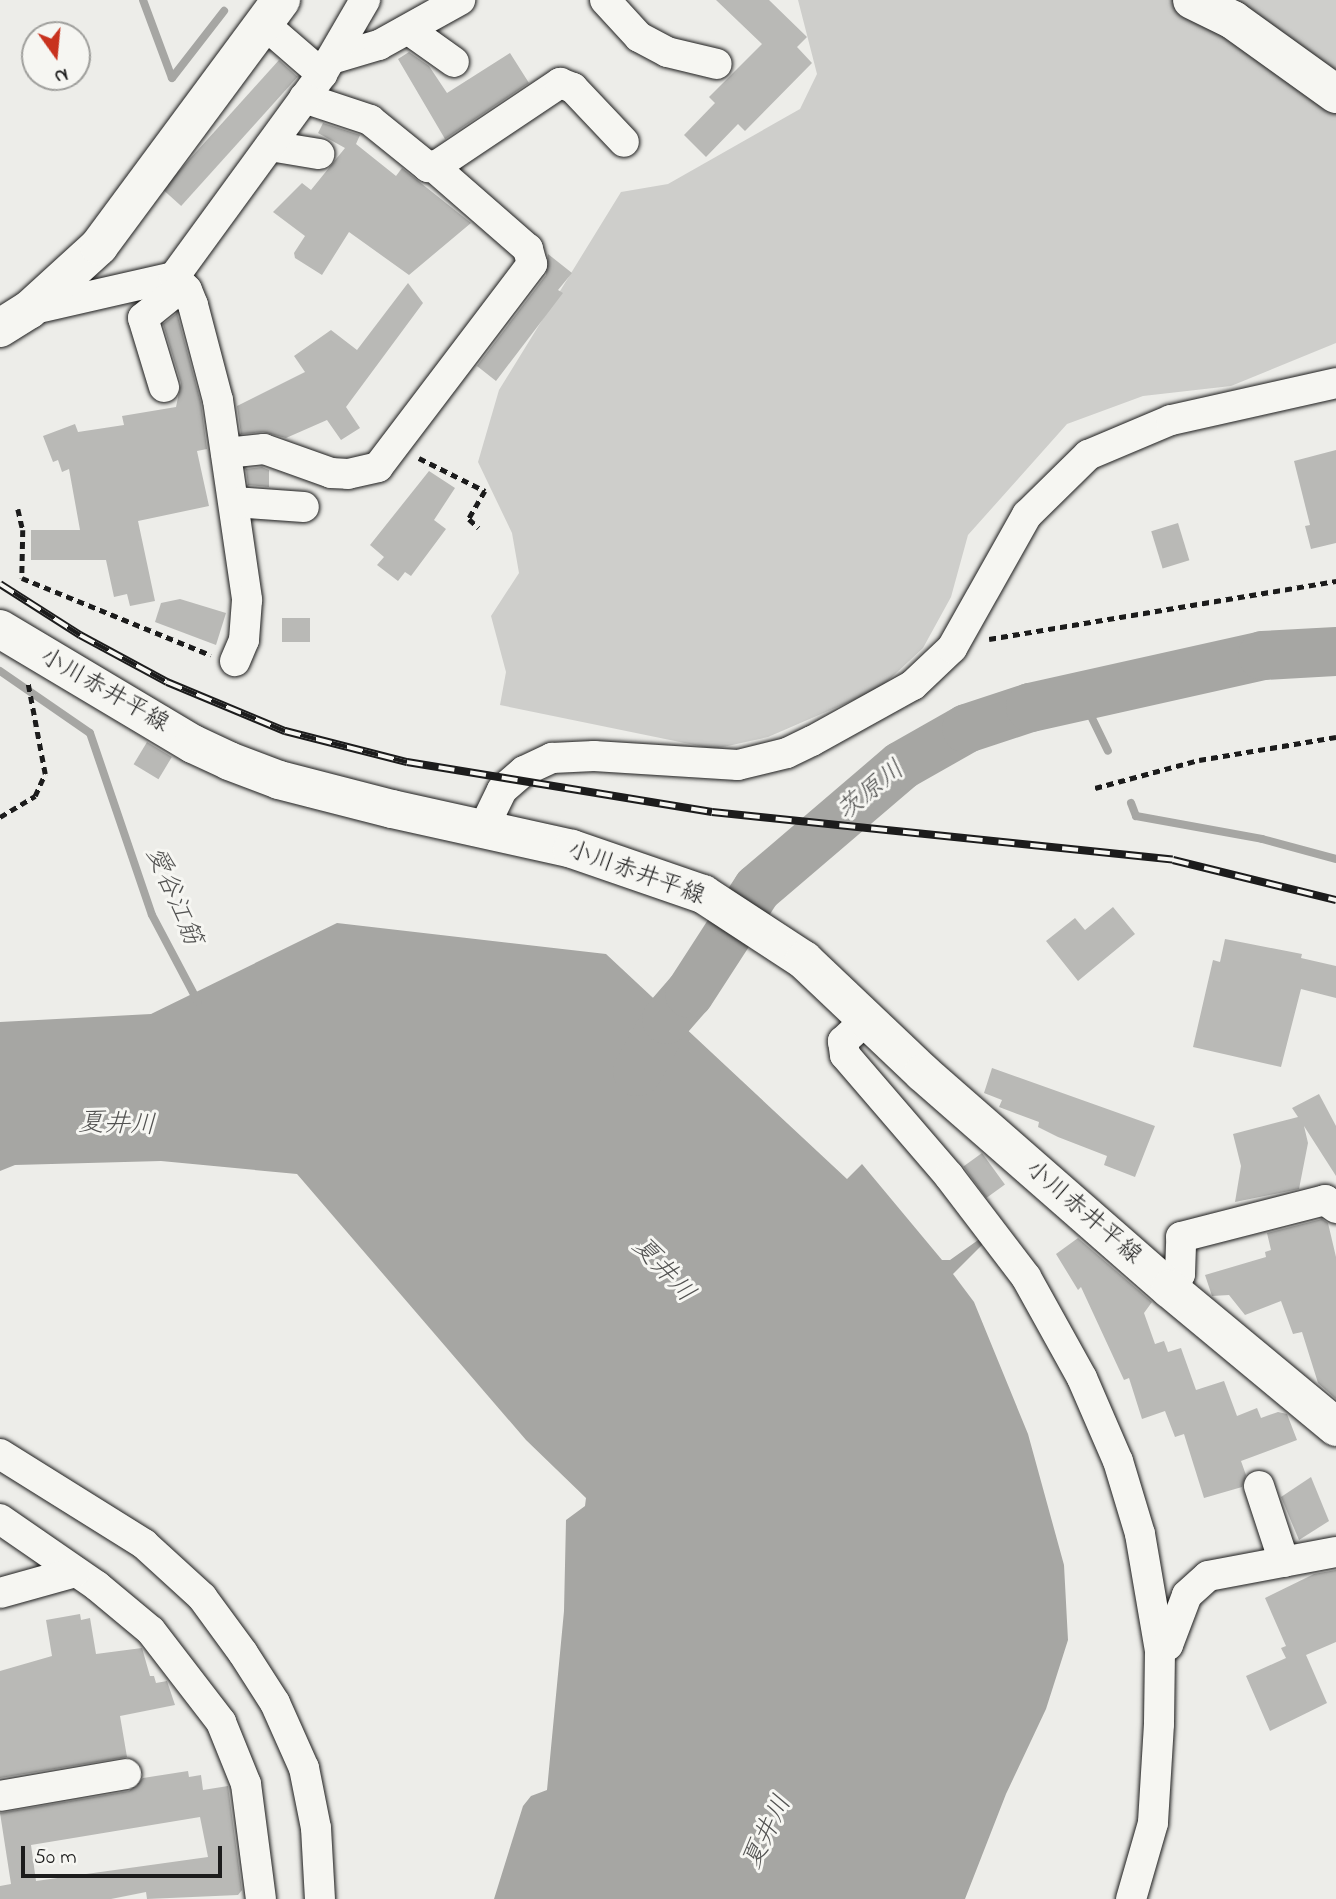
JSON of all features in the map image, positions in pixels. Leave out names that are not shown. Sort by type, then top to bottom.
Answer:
[{"type":"main road","points":[[1192,0],[1233,20],[1336,94]]},
{"type":"main road","points":[[14,319],[99,246],[273,12]]},
{"type":"main road","name":"小川赤井平線","points":[[0,629],[83,681],[229,761],[279,780],[572,849],[703,894],[762,930],[858,1010],[1170,1289],[1336,1427]]},
{"type":"street","points":[[164,387],[143,318],[179,282],[326,66],[365,0]]},
{"type":"street","points":[[326,66],[409,30],[460,0]]},
{"type":"street","points":[[605,0],[639,37],[667,52],[717,64]]},
{"type":"street","points":[[273,12],[326,66]]},
{"type":"street","points":[[409,30],[454,62]]},
{"type":"street","points":[[433,166],[560,83],[573,88],[624,142]]},
{"type":"street","points":[[226,453],[264,449],[320,470],[348,474],[378,467],[533,259],[521,243],[433,166],[418,162],[370,120],[304,98]]},
{"type":"street","points":[[270,146],[319,154]]},
{"type":"street","points":[[14,319],[179,282]]},
{"type":"street","points":[[179,282],[193,305],[218,400],[234,502],[247,600],[244,640],[235,661]]},
{"type":"street","points":[[483,829],[502,790],[535,764],[594,756],[711,766],[759,761],[811,741],[913,685],[957,641],[1027,515],[1088,456],[1171,420],[1336,383]]},
{"type":"street","points":[[234,502],[304,506]]},
{"type":"street","points":[[858,1010],[844,1041],[845,1055],[949,1176],[1026,1276],[1082,1378],[1118,1461],[1140,1534],[1160,1651],[1153,1823],[1130,1899]]},
{"type":"street","points":[[1170,1289],[1180,1274],[1181,1237],[1325,1199],[1336,1209]]},
{"type":"street","points":[[0,1454],[144,1544],[202,1597],[243,1653],[275,1703],[304,1768],[316,1828],[320,1899]]},
{"type":"street","points":[[1259,1486],[1284,1562]]},
{"type":"street","points":[[0,1519],[152,1631],[221,1722],[246,1784],[261,1899]]},
{"type":"street","points":[[1160,1651],[1168,1645],[1187,1595],[1200,1580],[1336,1552]]},
{"type":"street","points":[[0,1593],[75,1572]]},
{"type":"street","points":[[0,1796],[125,1773]]},
{"type":"path","points":[[396,446],[485,491],[469,519],[479,528]]},
{"type":"path","points":[[18,509],[23,530],[22,578],[54,587],[193,650],[235,661]]},
{"type":"path","points":[[957,641],[1336,581]]},
{"type":"path","points":[[0,817],[35,796],[45,774],[31,702]]},
{"type":"path","points":[[1095,788],[1199,760],[1336,737]]},
{"type":"shaded area","points":[[798,0],[1336,0],[1336,343],[1231,386],[1143,396],[1067,424],[968,535],[951,597],[923,648],[879,689],[768,737],[714,749],[500,705],[506,672],[491,616],[519,573],[512,533],[478,462],[499,390],[621,192],[668,184],[800,109],[817,74]]},
{"type":"water","name":"夏井川","points":[[337,923],[606,954],[847,1179],[862,1164],[942,1260],[950,1260],[981,1238],[984,1243],[953,1274],[974,1302],[1028,1434],[1064,1565],[1068,1640],[1046,1709],[1006,1794],[965,1899],[494,1899],[523,1806],[531,1796],[547,1790],[564,1611],[566,1520],[585,1506],[586,1498],[526,1440],[297,1174],[161,1161],[15,1165],[0,1171],[0,1022],[151,1014]]},
{"type":"building","points":[[716,0],[769,0],[807,37],[797,47],[812,63],[745,131],[738,124],[706,157],[684,135],[715,103],[709,97],[762,44]]},
{"type":"building","points":[[409,52],[429,66],[447,93],[510,53],[529,83],[445,139],[398,59]]},
{"type":"building","points":[[279,60],[298,77],[181,206],[163,189]]},
{"type":"building","points":[[323,123],[360,135],[356,144],[396,176],[402,168],[471,223],[409,275],[349,232],[322,275],[295,258],[294,253],[305,236],[273,212],[302,183],[311,190],[345,148],[318,133]]},
{"type":"building","points":[[548,254],[572,273],[558,290],[563,293],[496,381],[477,366],[546,275]]},
{"type":"building","points":[[408,283],[423,303],[346,407],[360,428],[341,440],[327,420],[286,438],[263,432],[241,434],[237,406],[305,372],[294,356],[331,330],[357,350]]},
{"type":"building","points":[[177,313],[201,403],[207,449],[197,451],[209,506],[138,521],[155,601],[130,606],[127,594],[114,597],[106,560],[31,560],[31,530],[80,530],[69,469],[62,472],[58,460],[53,462],[43,436],[75,424],[78,432],[124,425],[122,416],[176,407],[181,383],[163,324]]},
{"type":"building","points":[[1336,450],[1336,543],[1311,549],[1305,526],[1310,525],[1294,461]]},
{"type":"building","points":[[262,467],[269,470],[269,487],[248,485],[246,469]]},
{"type":"building","points":[[429,471],[455,488],[434,520],[446,529],[411,576],[405,572],[398,581],[377,565],[384,557],[370,545]]},
{"type":"building","points":[[1178,523],[1189,560],[1163,568],[1151,531]]},
{"type":"building","points":[[180,599],[226,613],[216,645],[155,622],[161,603]]},
{"type":"building","points":[[282,618],[310,618],[310,642],[282,642]]},
{"type":"building","points":[[147,742],[172,757],[158,779],[134,764]]},
{"type":"building","points":[[1113,907],[1135,934],[1078,981],[1046,941],[1075,918],[1085,930]]},
{"type":"building","points":[[1225,939],[1302,954],[1301,958],[1336,966],[1336,998],[1301,989],[1281,1067],[1193,1047],[1213,960],[1220,962]]},
{"type":"building","points":[[992,1068],[1155,1126],[1135,1177],[1104,1165],[1107,1156],[1058,1137],[1038,1127],[1039,1122],[999,1107],[1002,1100],[984,1093]]},
{"type":"building","points":[[1319,1094],[1336,1126],[1336,1176],[1304,1126],[1308,1143],[1299,1189],[1235,1202],[1241,1166],[1233,1134],[1298,1117],[1292,1108]]},
{"type":"building","points":[[982,1153],[1005,1185],[986,1198],[963,1167]]},
{"type":"building","points":[[1322,1219],[1328,1223],[1336,1257],[1336,1399],[1318,1383],[1302,1332],[1293,1334],[1281,1301],[1245,1315],[1229,1295],[1212,1296],[1205,1275],[1266,1257],[1265,1252],[1271,1250],[1267,1233]]},
{"type":"building","points":[[1078,1238],[1152,1302],[1144,1313],[1155,1344],[1164,1341],[1168,1352],[1181,1348],[1196,1390],[1224,1381],[1237,1416],[1257,1408],[1261,1418],[1278,1412],[1287,1414],[1297,1440],[1241,1461],[1246,1475],[1242,1487],[1204,1498],[1184,1434],[1175,1437],[1165,1411],[1142,1419],[1129,1378],[1124,1380],[1081,1287],[1078,1290],[1056,1254]]},
{"type":"building","points":[[1311,1477],[1329,1521],[1299,1540],[1281,1497]]},
{"type":"building","points":[[1336,1570],[1336,1642],[1306,1655],[1327,1703],[1270,1731],[1246,1676],[1286,1658],[1281,1648],[1286,1646],[1265,1598],[1314,1574]]},
{"type":"building","points":[[80,1614],[81,1620],[90,1618],[96,1654],[142,1648],[150,1676],[154,1676],[156,1683],[167,1681],[175,1705],[120,1716],[127,1757],[0,1778],[0,1671],[52,1656],[46,1620]]},
{"type":"building","points":[[188,1771],[189,1777],[201,1775],[203,1790],[228,1786],[242,1890],[238,1895],[147,1899],[146,1892],[111,1899],[0,1899],[0,1886],[11,1884],[0,1813],[129,1791],[143,1778]],"holes":[[[200,1817],[208,1857],[36,1881],[31,1845]]]},
{"type":"waterway","points":[[143,0],[172,78],[224,11]]},
{"type":"waterway","name":"茨原川","points":[[637,1071],[666,1019],[689,993],[757,888],[901,765],[966,728],[1030,707],[1262,655],[1336,651]]},
{"type":"waterway","name":"愛谷江筋","points":[[0,671],[90,733],[152,915],[198,1002]]},
{"type":"waterway","points":[[1030,707],[1089,712],[1108,751]]},
{"type":"waterway","points":[[1131,803],[1136,816],[1262,839],[1336,859]]},
{"type":"railway","points":[[0,584],[80,635],[167,682],[285,731],[407,762],[712,812],[1173,860],[1336,900]]}]
